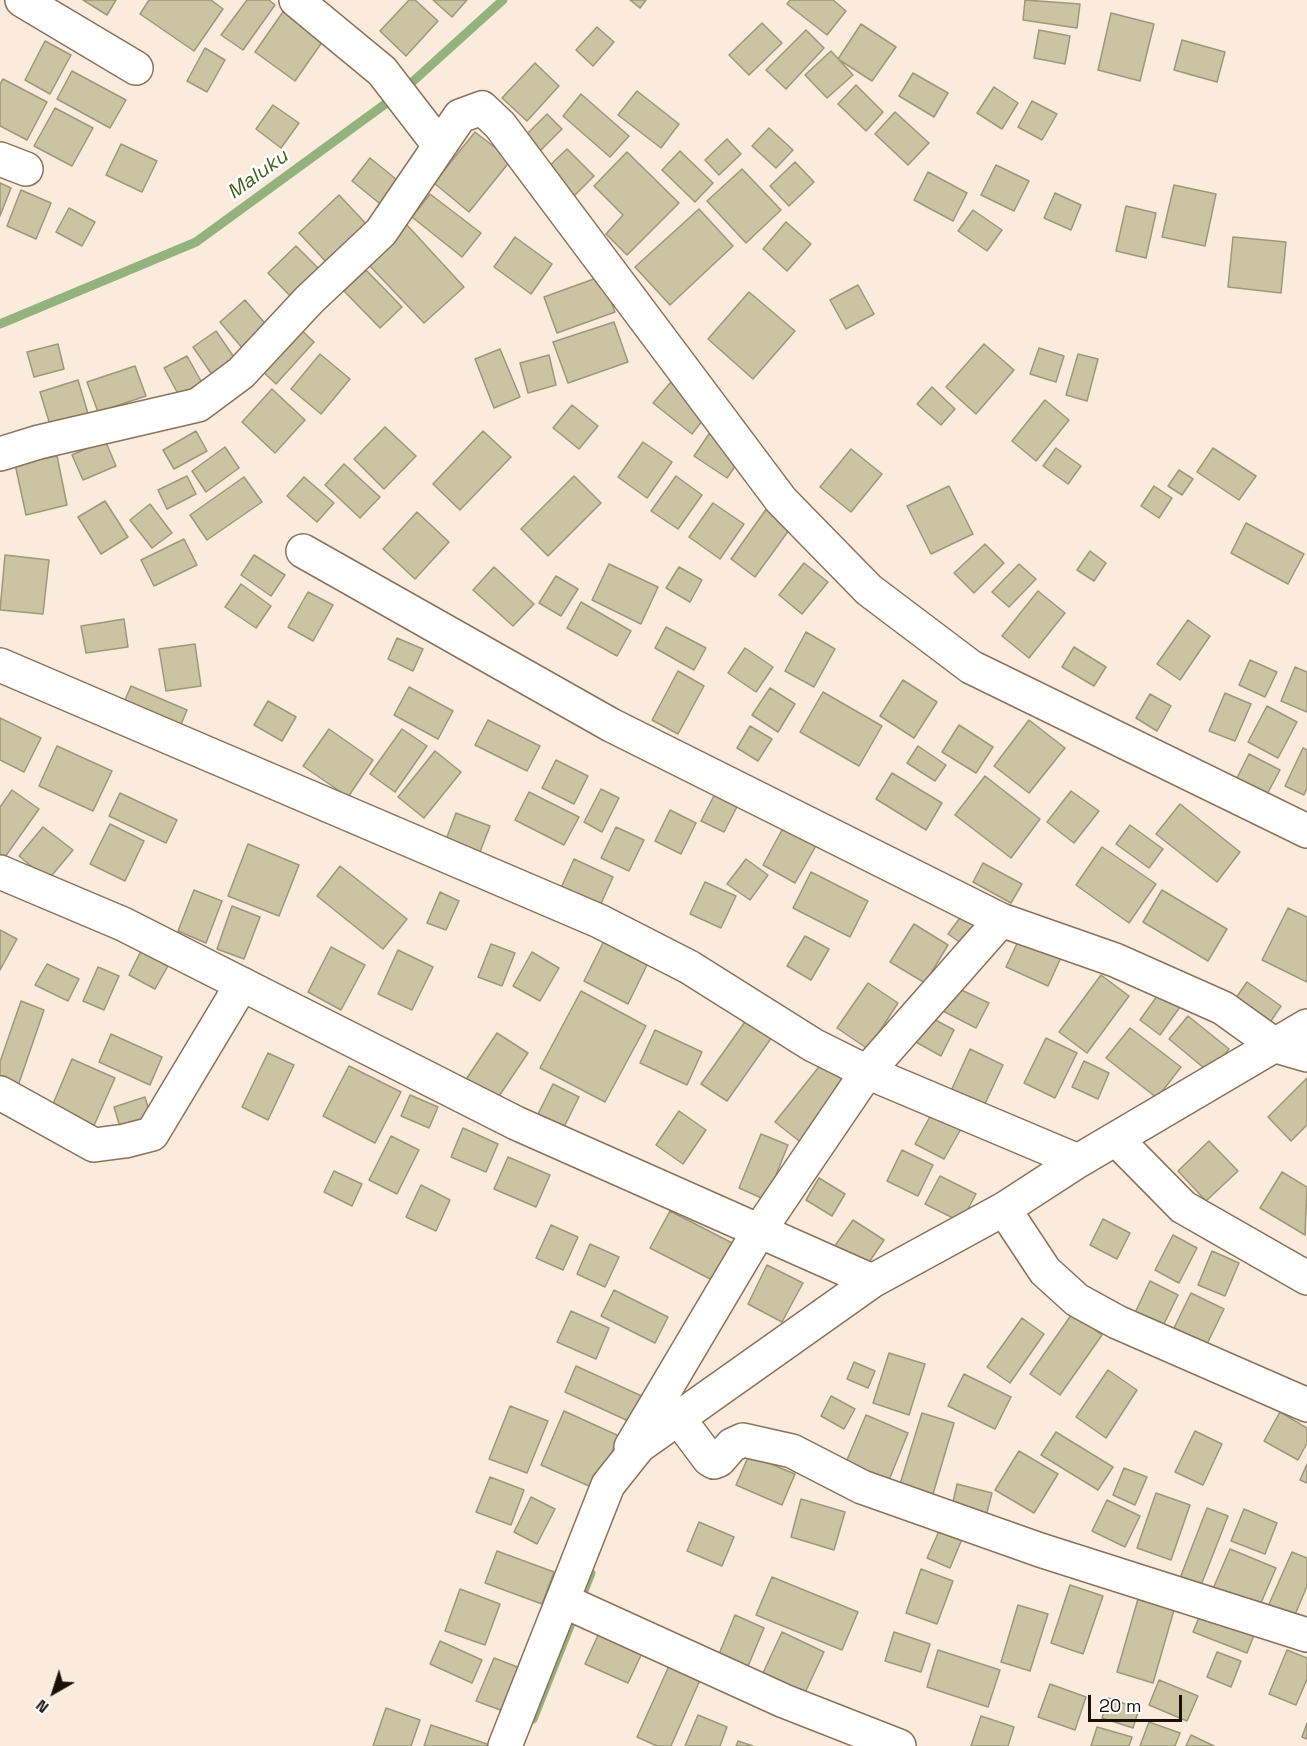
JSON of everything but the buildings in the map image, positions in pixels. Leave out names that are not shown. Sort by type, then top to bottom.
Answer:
[{"type":"street","points":[[22,0],[136,68]]},
{"type":"street","points":[[297,0],[382,71],[439,145]]},
{"type":"street","points":[[0,454],[39,441],[198,405],[242,373],[309,300],[381,232],[460,116],[482,108],[500,125],[780,500],[869,590],[971,667],[1307,831]]},
{"type":"street","points":[[303,551],[611,725],[1001,920],[1115,960],[1223,1008],[1292,1051]]},
{"type":"street","points":[[0,664],[599,921],[689,967],[813,1045],[867,1072],[1078,1161]]},
{"type":"street","points":[[0,872],[123,924],[516,1123],[872,1281]]},
{"type":"street","points":[[505,1746],[608,1485],[759,1231],[867,1072],[1001,920]]},
{"type":"street","points":[[0,1093],[94,1145],[125,1142],[152,1134],[242,984]]},
{"type":"street","points":[[608,1485],[639,1446],[872,1281],[1004,1209],[1116,1139],[1292,1051],[1307,1026]]},
{"type":"street","points":[[1116,1139],[1183,1207],[1307,1278]]},
{"type":"street","points":[[1004,1209],[1045,1271],[1077,1300],[1117,1322],[1253,1379],[1307,1405]]},
{"type":"street","points":[[679,1419],[714,1462],[719,1460],[732,1445],[743,1440],[792,1451],[862,1487],[1040,1550],[1307,1635]]},
{"type":"street","points":[[564,1601],[613,1621],[784,1701],[899,1746]]},
{"type":"waterway","name":"Maluku","points":[[0,324],[196,242],[399,94],[503,0]]},
{"type":"waterway","points":[[533,1719],[591,1573]]}]
